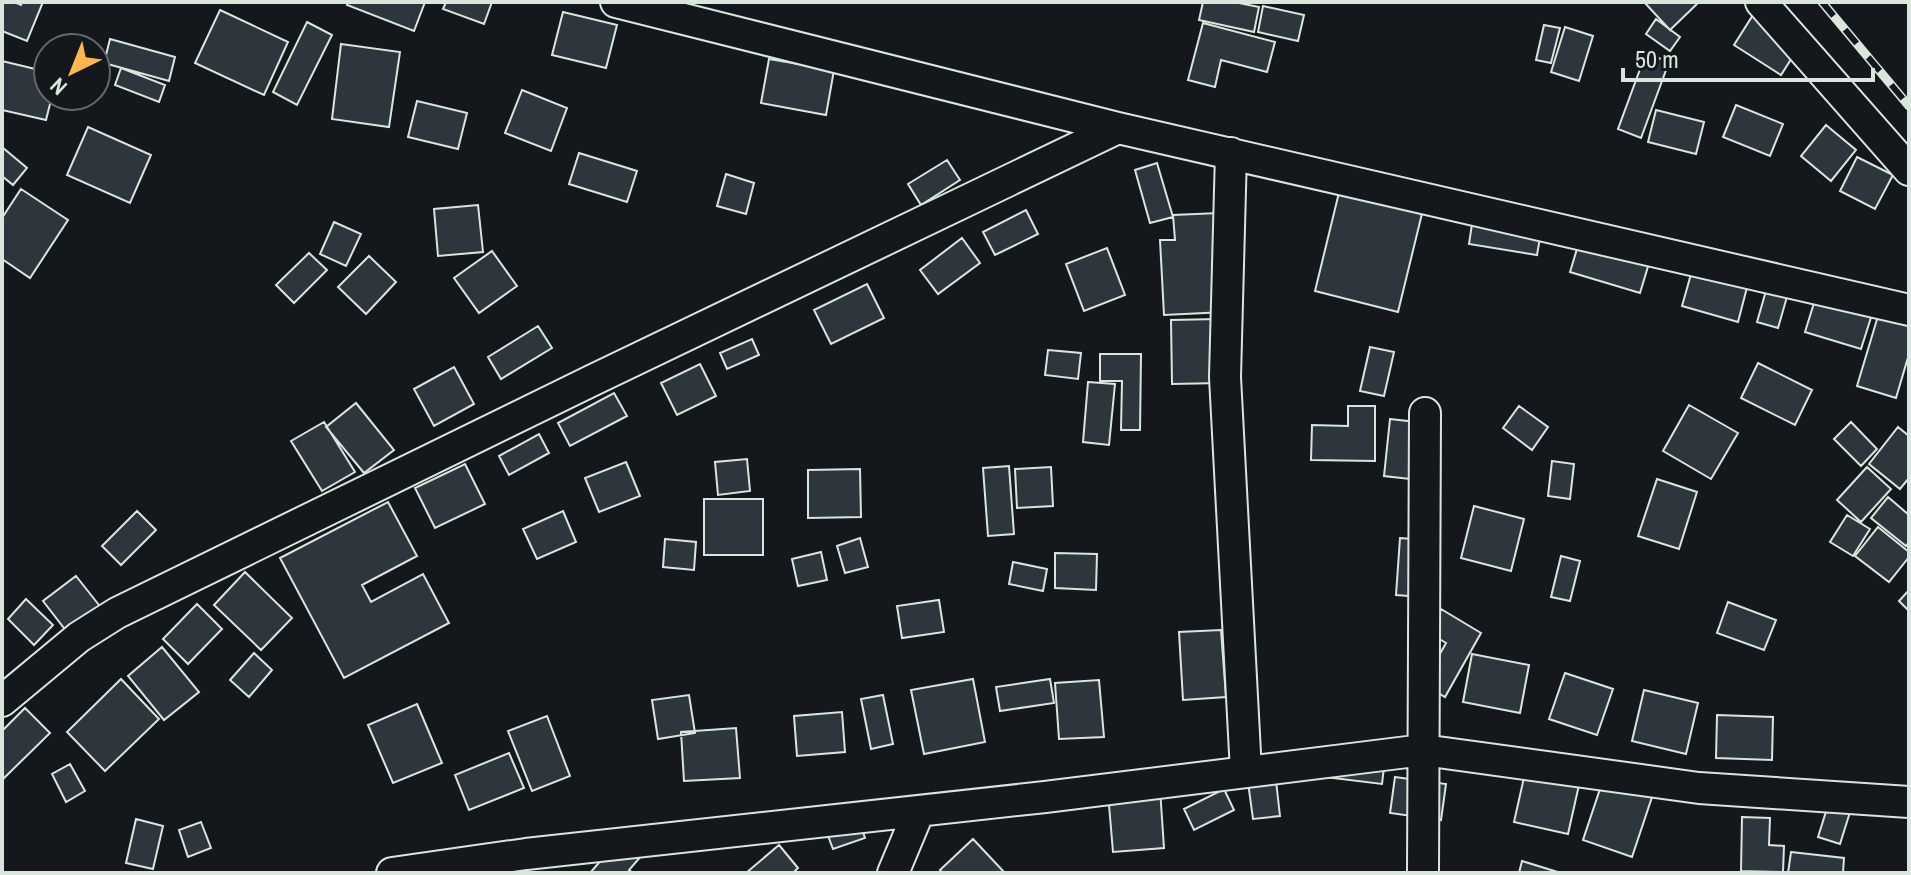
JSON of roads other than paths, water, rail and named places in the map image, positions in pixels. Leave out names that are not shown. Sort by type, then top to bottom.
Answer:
[{"type":"street","points":[[620,2],[1118,128],[1909,310]]},
{"type":"street","points":[[1761,2],[1909,170]]},
{"type":"street","points":[[2,701],[79,637],[117,613],[1118,128]]},
{"type":"street","points":[[1231,153],[1225,377],[1246,772]]},
{"type":"street","points":[[1423,873],[1425,413]]},
{"type":"street","points":[[392,873],[526,854],[919,811],[1423,750],[1699,788],[1909,802]]},
{"type":"street","points":[[893,873],[919,811]]},
{"type":"railway","points":[[1822,2],[1909,106]]}]
